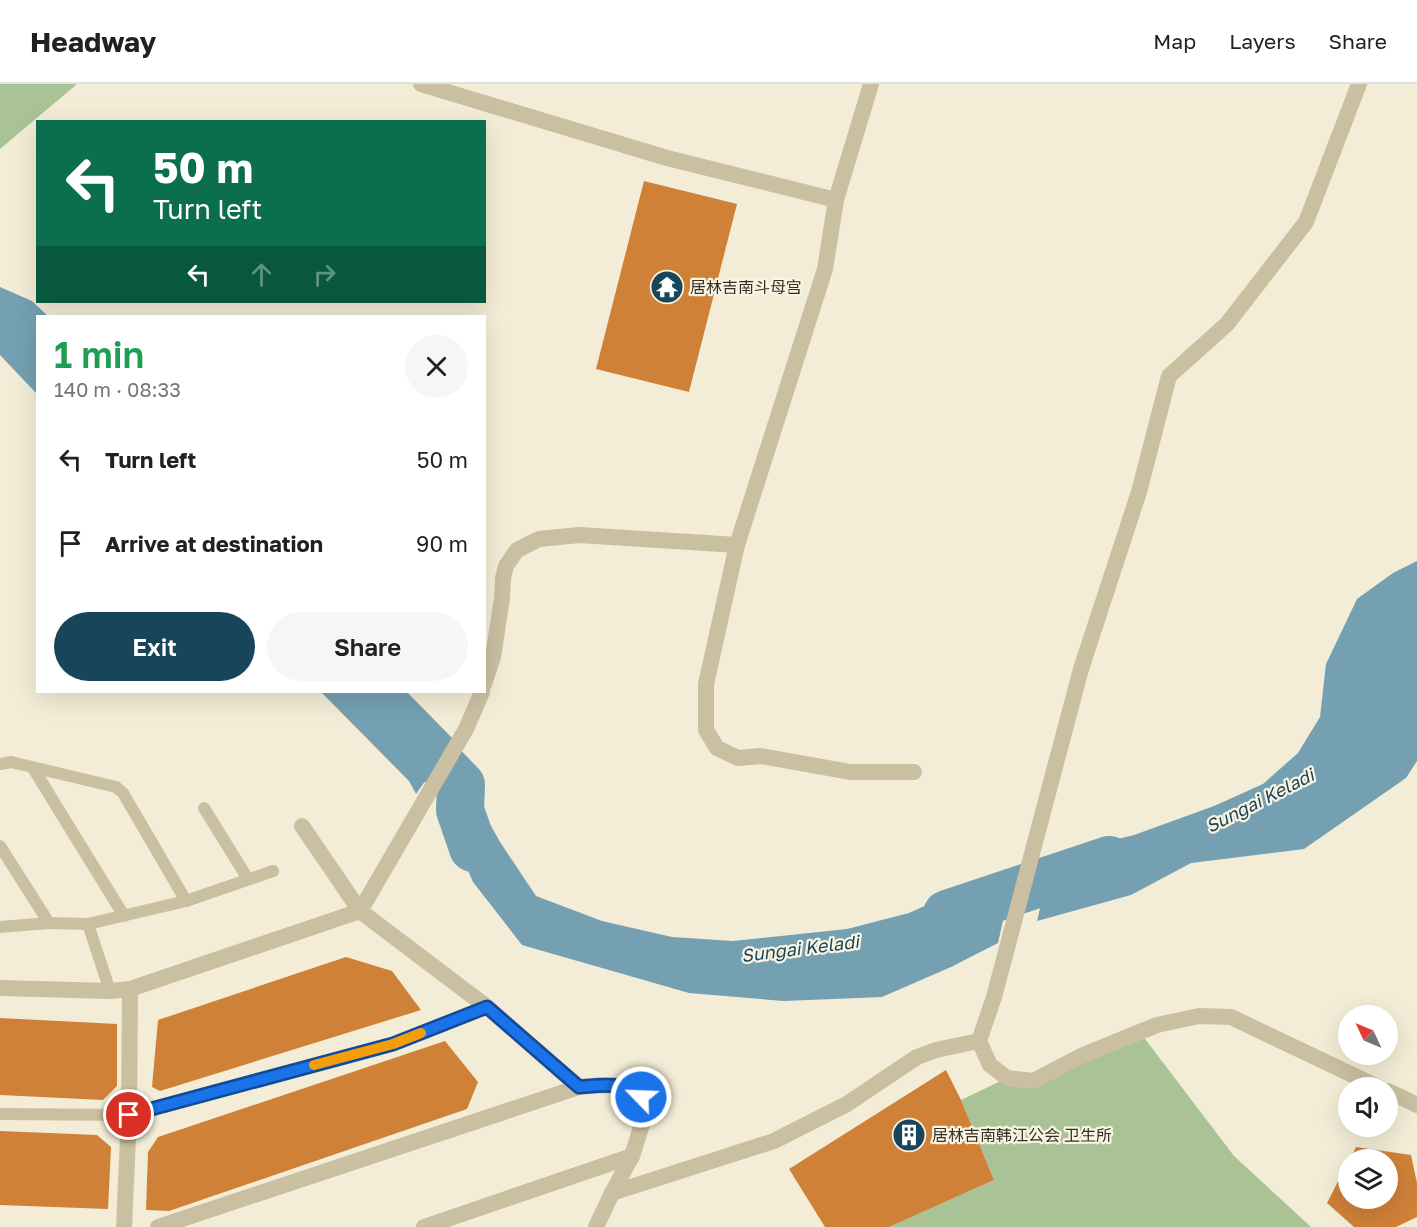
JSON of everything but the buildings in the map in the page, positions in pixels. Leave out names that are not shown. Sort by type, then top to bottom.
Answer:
[{"type":"street","points":[[421,84],[667,158],[836,200]]},
{"type":"street","points":[[872,84],[836,200],[825,270],[737,544],[706,684],[706,730],[717,748],[738,758],[761,756],[850,772],[914,772]]},
{"type":"street","points":[[1357,1077],[1231,1017],[1199,1016],[1157,1025],[1081,1056],[1033,1081],[1007,1078],[990,1065],[979,1041],[994,997],[1081,669],[1139,492],[1169,376],[1227,324],[1306,222],[1359,84]]},
{"type":"street","points":[[486,678],[493,657],[503,578],[506,566],[517,550],[539,539],[579,535],[737,544]]},
{"type":"street","points":[[0,988],[110,991],[130,988],[360,911],[387,861],[424,804],[466,729],[482,693]]},
{"type":"street","points":[[302,826],[360,911],[487,1007],[579,1087]]},
{"type":"street","points":[[124,1227],[129,1115],[130,988]]},
{"type":"street","points":[[612,1193],[774,1141],[848,1104],[917,1057],[936,1050],[979,1041]]},
{"type":"street","points":[[164,1226],[579,1087],[610,1085],[632,1088],[641,1097],[643,1121],[632,1156],[596,1227]]},
{"type":"street","points":[[1398,1096],[1417,1105]]},
{"type":"street","points":[[424,1227],[632,1156]]},
{"type":"lane","points":[[0,764],[11,762],[116,787],[123,793],[186,901]]},
{"type":"lane","points":[[33,768],[124,916]]},
{"type":"lane","points":[[204,808],[248,879]]},
{"type":"lane","points":[[0,846],[49,922]]},
{"type":"lane","points":[[0,927],[49,922],[88,924],[186,901],[273,871]]},
{"type":"lane","points":[[88,924],[110,991]]},
{"type":"lane","points":[[0,1114],[129,1115],[393,1044],[487,1007]]},
{"type":"green space","points":[[0,84],[77,84],[0,149]]},
{"type":"green space","points":[[1139,1031],[1234,1156],[1311,1227],[889,1227],[994,1180],[961,1100],[1007,1078],[1033,1081]]},
{"type":"water","points":[[0,287],[32,301],[47,315],[36,315],[36,393],[0,355]]},
{"type":"water","points":[[1417,561],[1417,761],[1406,778],[1304,849],[1191,863],[1131,895],[1037,921],[1052,859],[1134,835],[1214,806],[1263,784],[1298,753],[1320,717],[1326,664],[1357,599],[1393,573]]},
{"type":"water","points":[[322,693],[408,693],[454,740],[416,794],[409,781]]},
{"type":"water","points":[[471,772],[477,801],[500,842],[536,896],[602,921],[672,937],[733,941],[847,929],[909,913],[958,891],[1014,871],[998,943],[951,967],[882,997],[784,1001],[689,993],[522,945],[473,882],[442,812]]},
{"type":"waterway","name":"Sungai Keladi","points":[[372,693],[461,785],[460,810],[473,848]]},
{"type":"waterway","name":"Sungai Keladi","points":[[947,914],[1109,860]]},
{"type":"slow traffic","points":[[314,1065],[393,1044],[421,1033]]},
{"type":"place","name":"居林吉南斗母宫","points":[[667,287]]},
{"type":"place","name":"居林吉南韩江公会 卫生所","points":[[909,1135]]},
{"type":"route","points":[[129,1115],[393,1044],[487,1007],[579,1087],[610,1085],[632,1088],[641,1097]]}]
